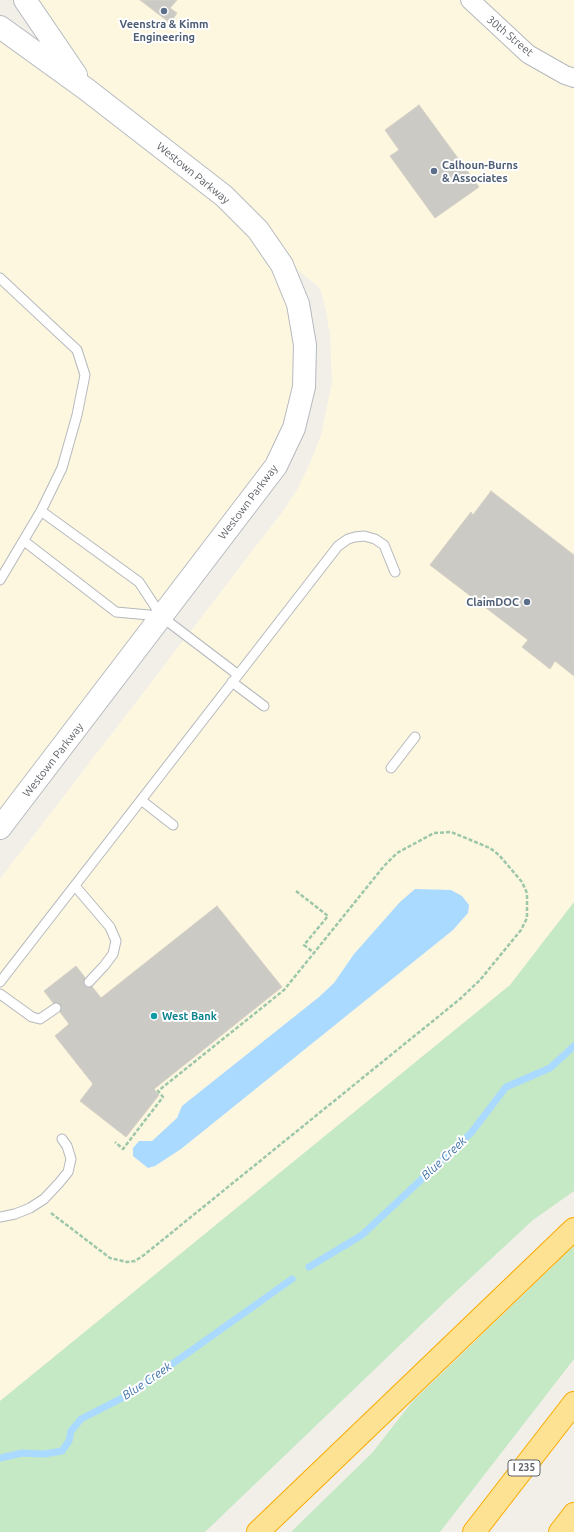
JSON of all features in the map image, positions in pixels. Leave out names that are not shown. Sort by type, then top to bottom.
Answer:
[{"type":"highway","points":[[258,1532],[574,1229]]},
{"type":"highway","name":"I 235","points":[[474,1532],[574,1404]]},
{"type":"highway","points":[[560,1532],[574,1514]]},
{"type":"street","points":[[25,0],[86,89]]},
{"type":"street","name":"30th Street","points":[[470,0],[528,54],[565,75],[574,78]]},
{"type":"street","name":"Westown Parkway","points":[[0,27],[86,89],[224,196],[258,230],[282,265],[298,304],[305,345],[304,387],[294,428],[276,466],[0,828]]},
{"type":"lane","points":[[0,278],[77,350],[85,375],[77,415],[62,468],[41,511],[0,580]]},
{"type":"lane","points":[[41,511],[139,582],[162,617],[235,678],[264,706]]},
{"type":"lane","points":[[0,982],[338,546],[348,539],[364,536],[375,539],[384,545],[394,572]]},
{"type":"lane","points":[[24,541],[116,612],[162,617]]},
{"type":"lane","points":[[391,768],[415,737]]},
{"type":"lane","points":[[141,800],[172,825]]},
{"type":"lane","points":[[75,886],[110,927],[116,941],[113,954],[89,982]]},
{"type":"lane","points":[[0,994],[32,1017],[40,1019],[56,1008]]},
{"type":"lane","points":[[0,1217],[15,1214],[38,1203],[68,1172],[71,1159],[67,1146],[62,1139]]},
{"type":"path","points":[[38,1203],[110,1258],[127,1262],[135,1261],[460,999],[480,980],[521,930],[526,918],[527,893],[522,882],[499,855],[490,848],[451,832],[434,833],[397,853],[390,859],[284,990],[158,1090],[163,1097],[123,1149],[115,1142]]},
{"type":"path","points":[[296,890],[328,916],[304,945],[314,953]]},
{"type":"shaded area","points":[[25,0],[574,0],[574,902],[510,985],[0,1401],[0,879],[283,511],[298,488],[321,435],[332,383],[330,335],[320,288],[276,253],[298,304],[294,428],[0,828],[0,25],[85,88]]},
{"type":"green space","points":[[574,902],[574,1191],[533,1220],[449,1298],[205,1532],[0,1532],[0,1401],[510,985]]},
{"type":"green space","points":[[574,1246],[574,1359],[440,1532],[291,1532],[372,1453],[412,1402]]},
{"type":"water","points":[[415,889],[451,890],[462,896],[469,905],[468,913],[453,930],[181,1149],[155,1166],[148,1168],[133,1156],[133,1148],[139,1141],[152,1141],[177,1118],[182,1106],[319,997],[334,983],[354,954],[400,902]]},
{"type":"building","name":"Veenstra & Kimm Engineering","points":[[140,0],[177,0],[170,8],[177,13],[170,23]]},
{"type":"building","name":"Calhoun-Burns & Associates","points":[[419,105],[479,187],[435,218],[390,156],[399,150],[385,130]]},
{"type":"building","name":"ClaimDOC","points":[[491,491],[574,555],[574,676],[555,661],[550,669],[522,647],[528,640],[430,565],[471,512],[473,515]]},
{"type":"building","name":"West Bank","points":[[217,906],[282,987],[154,1089],[159,1095],[126,1137],[80,1101],[93,1084],[55,1036],[69,1024],[44,991],[76,966],[101,998]]},
{"type":"waterway","name":"Blue Creek","points":[[309,1267],[362,1235],[471,1133],[506,1087],[550,1068],[574,1046]]},
{"type":"waterway","name":"Blue Creek","points":[[0,1458],[22,1453],[44,1454],[62,1451],[69,1441],[71,1431],[81,1419],[130,1394],[292,1279]]},
{"type":"place","name":"Veenstra & Kimm Engineering","points":[[164,11]]},
{"type":"place","name":"Calhoun-Burns & Associates","points":[[434,171]]},
{"type":"place","name":"ClaimDOC","points":[[527,602]]},
{"type":"place","name":"West Bank","points":[[154,1016]]}]
